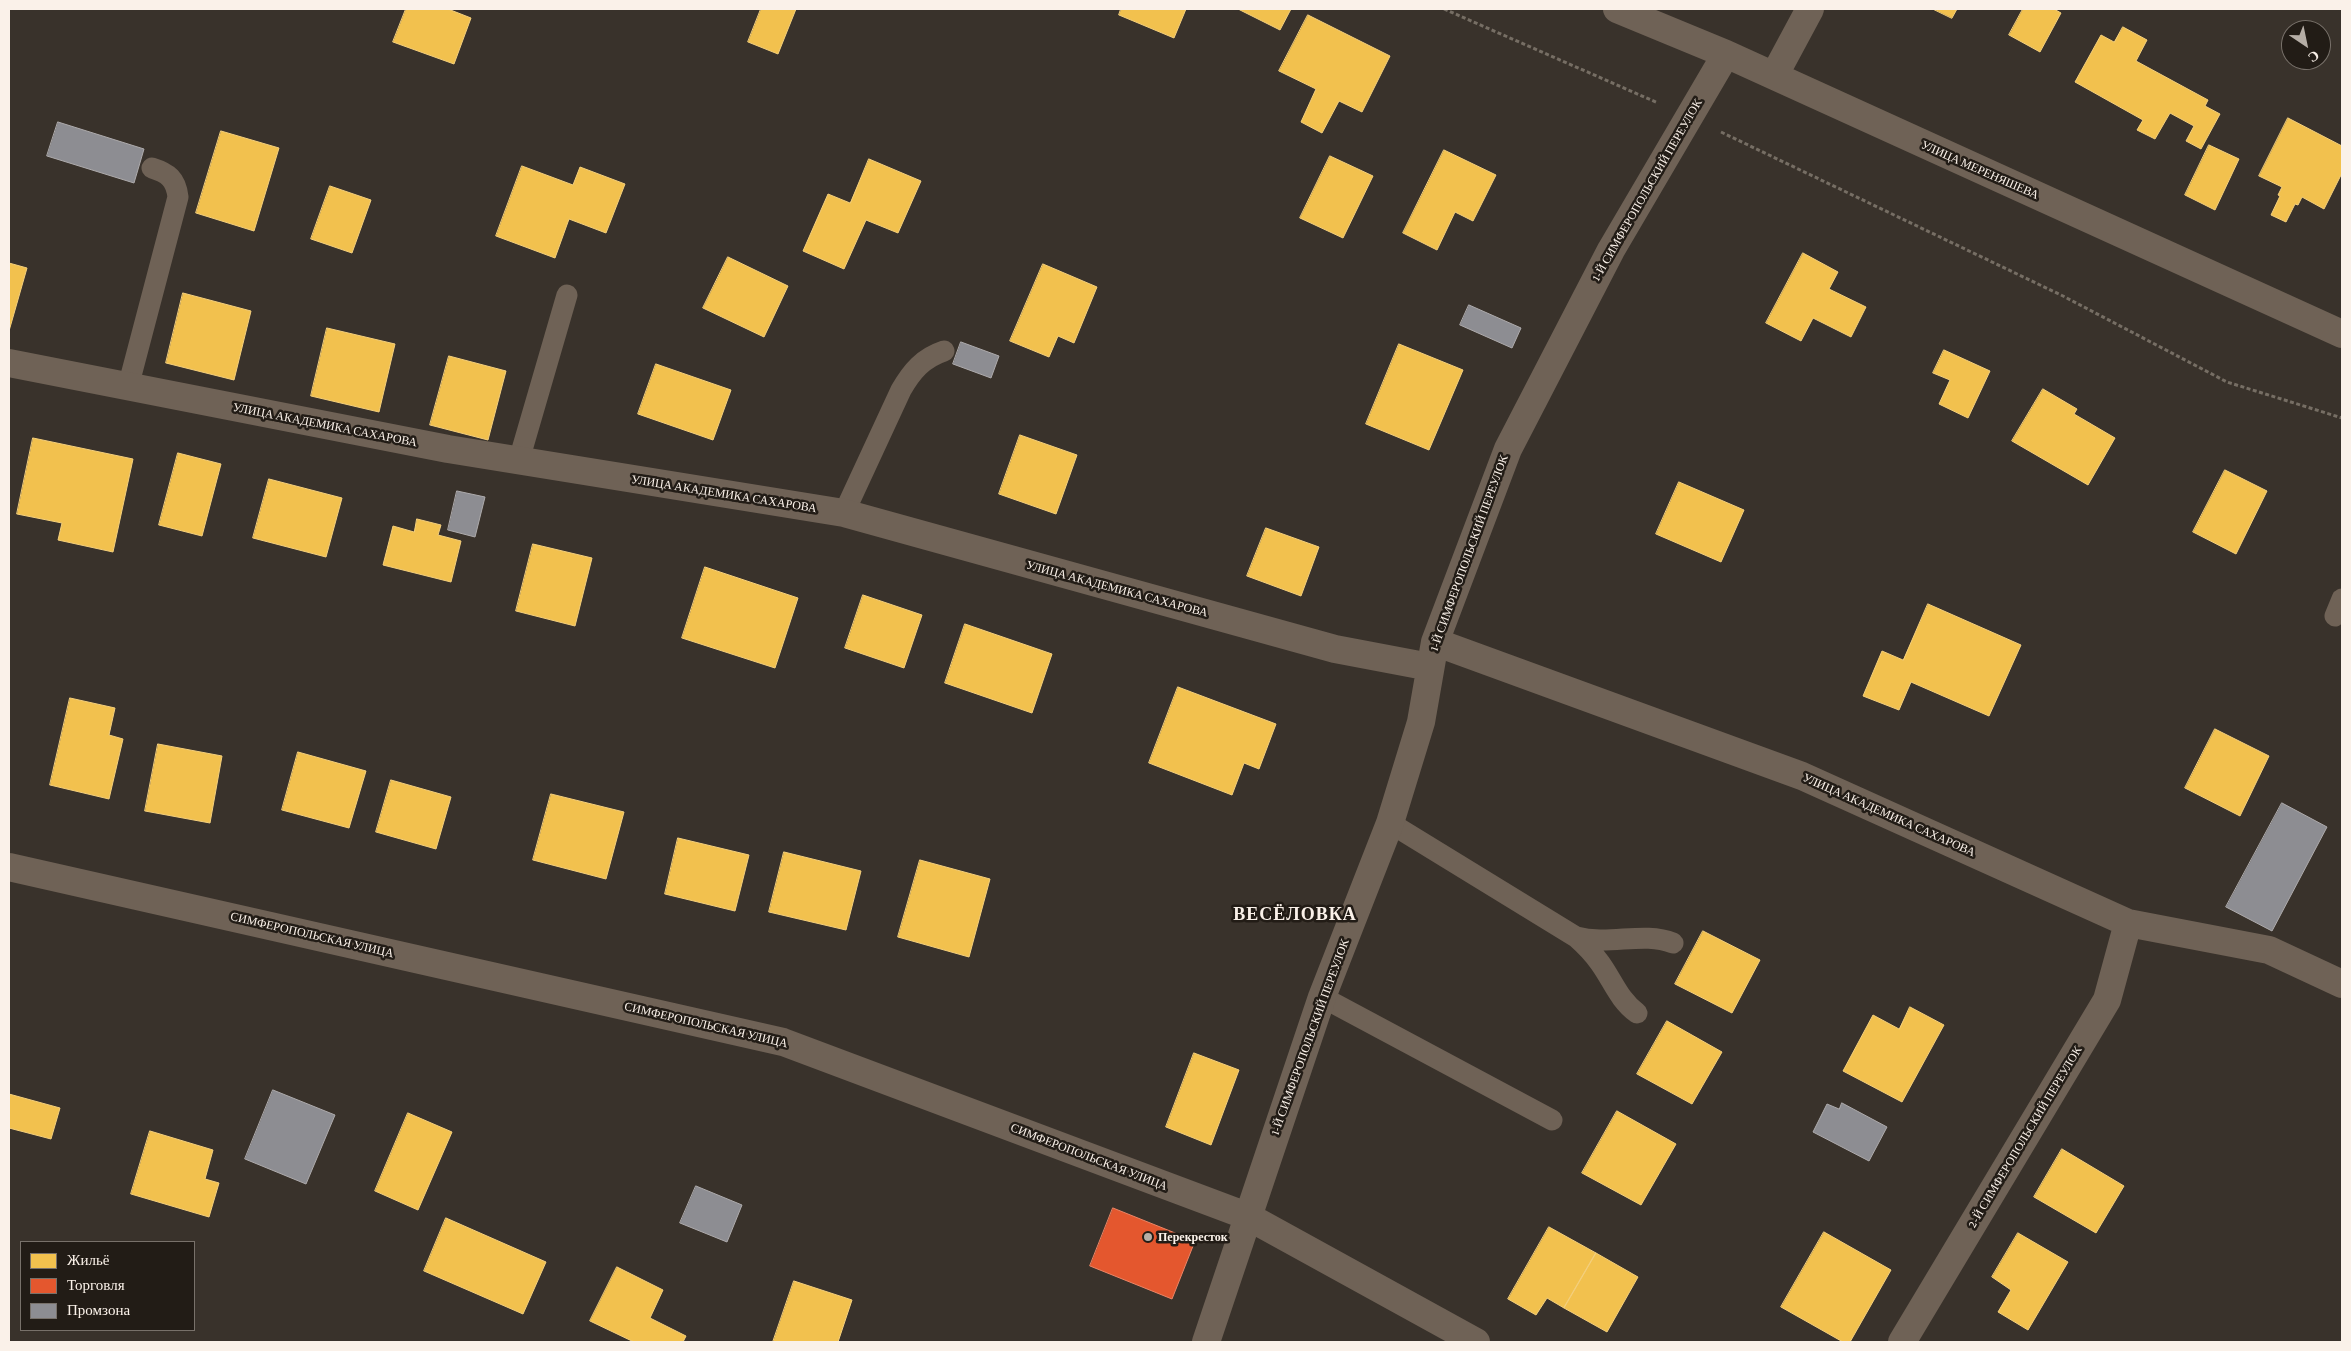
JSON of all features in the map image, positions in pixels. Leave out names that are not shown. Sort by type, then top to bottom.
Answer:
[{"type":"street","name":"УЛИЦА МЕРЕНЯШЕВА","points":[[1617,9],[1726,54],[2342,334]]},
{"type":"street","points":[[1774,76],[1810,9]]},
{"type":"street","name":"1-Й СИМФЕРОПОЛЬСКИЙ ПЕРЕУЛОК","points":[[1206,1342],[1322,997],[1390,823],[1420,722],[1432,654],[1508,449],[1611,250],[1726,54]]},
{"type":"street","name":"УЛИЦА АКАДЕМИКА САХАРОВА","points":[[9,363],[448,449],[844,513],[1334,649],[1432,654],[1802,776],[2128,923],[2268,950],[2342,984]]},
{"type":"street","name":"СИМФЕРОПОЛЬСКАЯ УЛИЦА","points":[[9,867],[783,1042],[1247,1216],[1476,1342]]},
{"type":"street","name":"2-Й СИМФЕРОПОЛЬСКИЙ ПЕРЕУЛОК","points":[[1902,1342],[2107,1000],[2128,923]]},
{"type":"lane","points":[[128,387],[178,197],[177,187],[172,177],[152,168]]},
{"type":"lane","points":[[520,460],[567,295]]},
{"type":"lane","points":[[844,513],[901,390],[912,371],[933,354],[944,351]]},
{"type":"lane","points":[[1390,823],[1576,937],[1589,948],[1601,964],[1626,1005],[1637,1013]]},
{"type":"lane","points":[[1576,937],[1592,941],[1661,938],[1673,943]]},
{"type":"lane","points":[[1322,997],[1552,1120]]},
{"type":"path","points":[[1444,9],[1689,116],[2062,296],[2227,382],[2342,418]]},
{"type":"building: Жильё","points":[[406,9],[448,9],[471,18],[454,64],[393,42]]},
{"type":"building: Жильё","points":[[761,9],[796,9],[778,54],[748,42]]},
{"type":"building: Жильё","points":[[1121,9],[1186,9],[1174,38],[1119,15]]},
{"type":"building: Жильё","points":[[1241,9],[1291,9],[1280,30]]},
{"type":"building: Жильё","points":[[1933,9],[1957,9],[1952,18]]},
{"type":"building: Жильё","points":[[2023,9],[2054,9],[2061,13],[2040,52],[2009,35]]},
{"type":"building: Жильё","points":[[1308,15],[1390,56],[1362,112],[1339,101],[1322,133],[1301,122],[1316,89],[1279,71]]},
{"type":"building: Жильё","points":[[2123,27],[2147,40],[2136,61],[2208,100],[2205,106],[2220,114],[2201,149],[2186,141],[2194,126],[2170,113],[2155,139],[2137,130],[2143,120],[2075,82],[2101,35],[2114,42]]},
{"type":"building: Жильё","points":[[2288,118],[2342,146],[2342,173],[2324,209],[2302,197],[2298,205],[2295,204],[2286,222],[2271,215],[2282,187],[2259,176]]},
{"type":"building: Жильё","points":[[221,131],[279,148],[254,231],[196,213]]},
{"type":"building: Жильё","points":[[2209,145],[2239,159],[2215,210],[2185,195]]},
{"type":"building: Жильё","points":[[1444,150],[1496,175],[1473,221],[1455,212],[1437,250],[1403,233]]},
{"type":"building: Жильё","points":[[1330,156],[1373,176],[1343,238],[1300,218]]},
{"type":"building: Жильё","points":[[869,159],[921,181],[898,233],[866,220],[844,269],[803,251],[828,194],[850,203]]},
{"type":"building: Жильё","points":[[522,166],[573,185],[580,167],[625,184],[606,233],[569,219],[555,258],[496,236]]},
{"type":"building: Жильё","points":[[330,186],[371,200],[352,253],[311,239]]},
{"type":"building: Жильё","points":[[1803,253],[1838,272],[1829,289],[1866,307],[1851,337],[1813,318],[1801,341],[1766,323]]},
{"type":"building: Жильё","points":[[728,257],[788,286],[764,337],[703,308]]},
{"type":"building: Жильё","points":[[9,263],[27,268],[9,331]]},
{"type":"building: Жильё","points":[[1043,264],[1097,287],[1074,343],[1058,336],[1049,357],[1010,341]]},
{"type":"building: Жильё","points":[[183,293],[251,311],[234,380],[166,363]]},
{"type":"building: Жильё","points":[[327,328],[395,344],[379,412],[311,396]]},
{"type":"building: Жильё","points":[[1399,344],[1463,370],[1429,450],[1366,424]]},
{"type":"building: Жильё","points":[[1944,350],[1990,371],[1968,418],[1939,404],[1950,380],[1933,373]]},
{"type":"building: Жильё","points":[[449,356],[506,371],[488,440],[430,425]]},
{"type":"building: Жильё","points":[[656,364],[731,390],[713,440],[638,414]]},
{"type":"building: Жильё","points":[[2043,389],[2077,409],[2074,414],[2115,438],[2088,485],[2012,441]]},
{"type":"building: Жильё","points":[[1020,435],[1077,455],[1056,514],[999,494]]},
{"type":"building: Жильё","points":[[33,438],[133,459],[113,552],[58,540],[62,523],[17,514]]},
{"type":"building: Жильё","points":[[178,453],[221,464],[202,536],[159,525]]},
{"type":"building: Жильё","points":[[2225,470],[2267,491],[2236,554],[2193,532]]},
{"type":"building: Жильё","points":[[269,479],[342,498],[326,557],[253,538]]},
{"type":"building: Жильё","points":[[1679,482],[1744,510],[1721,562],[1656,534]]},
{"type":"building: Жильё","points":[[417,519],[441,525],[438,535],[461,541],[451,582],[383,565],[393,526],[414,532]]},
{"type":"building: Жильё","points":[[1266,528],[1319,547],[1301,596],[1247,576]]},
{"type":"building: Жильё","points":[[533,544],[592,558],[575,626],[516,611]]},
{"type":"building: Жильё","points":[[705,567],[798,598],[775,668],[682,638]]},
{"type":"building: Жильё","points":[[863,595],[922,615],[904,668],[845,648]]},
{"type":"building: Жильё","points":[[1928,604],[2021,645],[1989,716],[1911,682],[1899,710],[1863,696],[1882,651],[1903,660]]},
{"type":"building: Жильё","points":[[965,624],[1052,654],[1032,713],[945,683]]},
{"type":"building: Жильё","points":[[1178,687],[1276,724],[1259,769],[1244,763],[1232,795],[1149,763]]},
{"type":"building: Жильё","points":[[70,698],[115,708],[109,735],[123,739],[109,799],[50,785]]},
{"type":"building: Жильё","points":[[2215,729],[2269,756],[2240,816],[2185,788]]},
{"type":"building: Жильё","points":[[158,744],[222,756],[210,823],[145,811]]},
{"type":"building: Жильё","points":[[298,752],[366,771],[349,828],[282,810]]},
{"type":"building: Жильё","points":[[391,780],[451,797],[436,849],[376,832]]},
{"type":"building: Жильё","points":[[551,794],[624,812],[606,879],[533,860]]},
{"type":"building: Жильё","points":[[678,838],[749,855],[735,911],[665,894]]},
{"type":"building: Жильё","points":[[784,852],[861,871],[846,930],[769,912]]},
{"type":"building: Жильё","points":[[920,860],[990,879],[969,957],[898,937]]},
{"type":"building: Жильё","points":[[1703,931],[1760,960],[1732,1013],[1675,984]]},
{"type":"building: Жильё","points":[[1910,1007],[1944,1025],[1902,1102],[1843,1071],[1873,1015],[1899,1029]]},
{"type":"building: Жильё","points":[[1667,1021],[1722,1052],[1692,1104],[1637,1074]]},
{"type":"building: Жильё","points":[[1194,1053],[1239,1070],[1211,1145],[1166,1127]]},
{"type":"building: Жильё","points":[[9,1094],[60,1108],[51,1139],[9,1128]]},
{"type":"building: Жильё","points":[[1617,1111],[1676,1144],[1641,1205],[1582,1173]]},
{"type":"building: Жильё","points":[[408,1113],[452,1132],[418,1210],[375,1191]]},
{"type":"building: Жильё","points":[[150,1131],[213,1150],[205,1179],[219,1183],[209,1217],[131,1194]]},
{"type":"building: Жильё","points":[[2062,1149],[2124,1186],[2096,1233],[2034,1197]]},
{"type":"building: Жильё","points":[[446,1218],[546,1262],[523,1314],[424,1271]]},
{"type":"building: Жильё","points":[[1549,1227],[1596,1253],[1564,1308],[1547,1298],[1536,1315],[1508,1299]]},
{"type":"building: Жильё","points":[[1824,1232],[1891,1270],[1850,1342],[1843,1342],[1781,1307]]},
{"type":"building: Жильё","points":[[2018,1233],[2068,1262],[2028,1330],[1998,1312],[2011,1290],[1992,1277]]},
{"type":"building: Жильё","points":[[1596,1253],[1638,1277],[1607,1332],[1564,1308]]},
{"type":"building: Жильё","points":[[617,1267],[663,1290],[650,1318],[686,1336],[683,1342],[634,1342],[590,1321]]},
{"type":"building: Жильё","points":[[794,1281],[852,1300],[838,1342],[773,1342]]},
{"type":"building: Торговля","points":[[1113,1208],[1195,1241],[1172,1299],[1090,1266]]},
{"type":"building: Промзона","points":[[58,122],[144,149],[134,183],[47,156]]},
{"type":"building: Промзона","points":[[1469,305],[1521,328],[1512,348],[1460,325]]},
{"type":"building: Промзона","points":[[961,342],[999,356],[991,378],[953,364]]},
{"type":"building: Промзона","points":[[457,491],[485,497],[475,537],[448,530]]},
{"type":"building: Промзона","points":[[2282,803],[2327,827],[2272,931],[2226,907]]},
{"type":"building: Промзона","points":[[273,1090],[335,1115],[306,1184],[245,1159]]},
{"type":"building: Промзона","points":[[1842,1103],[1887,1127],[1869,1161],[1813,1132],[1827,1104],[1839,1109]]},
{"type":"building: Промзона","points":[[696,1186],[742,1205],[727,1242],[680,1223]]},
{"type":"place","name":"Перекресток","points":[[1148,1237]]},
{"type":"district","name":"ВЕСЁЛОВКА","points":[[1295,914]]}]
